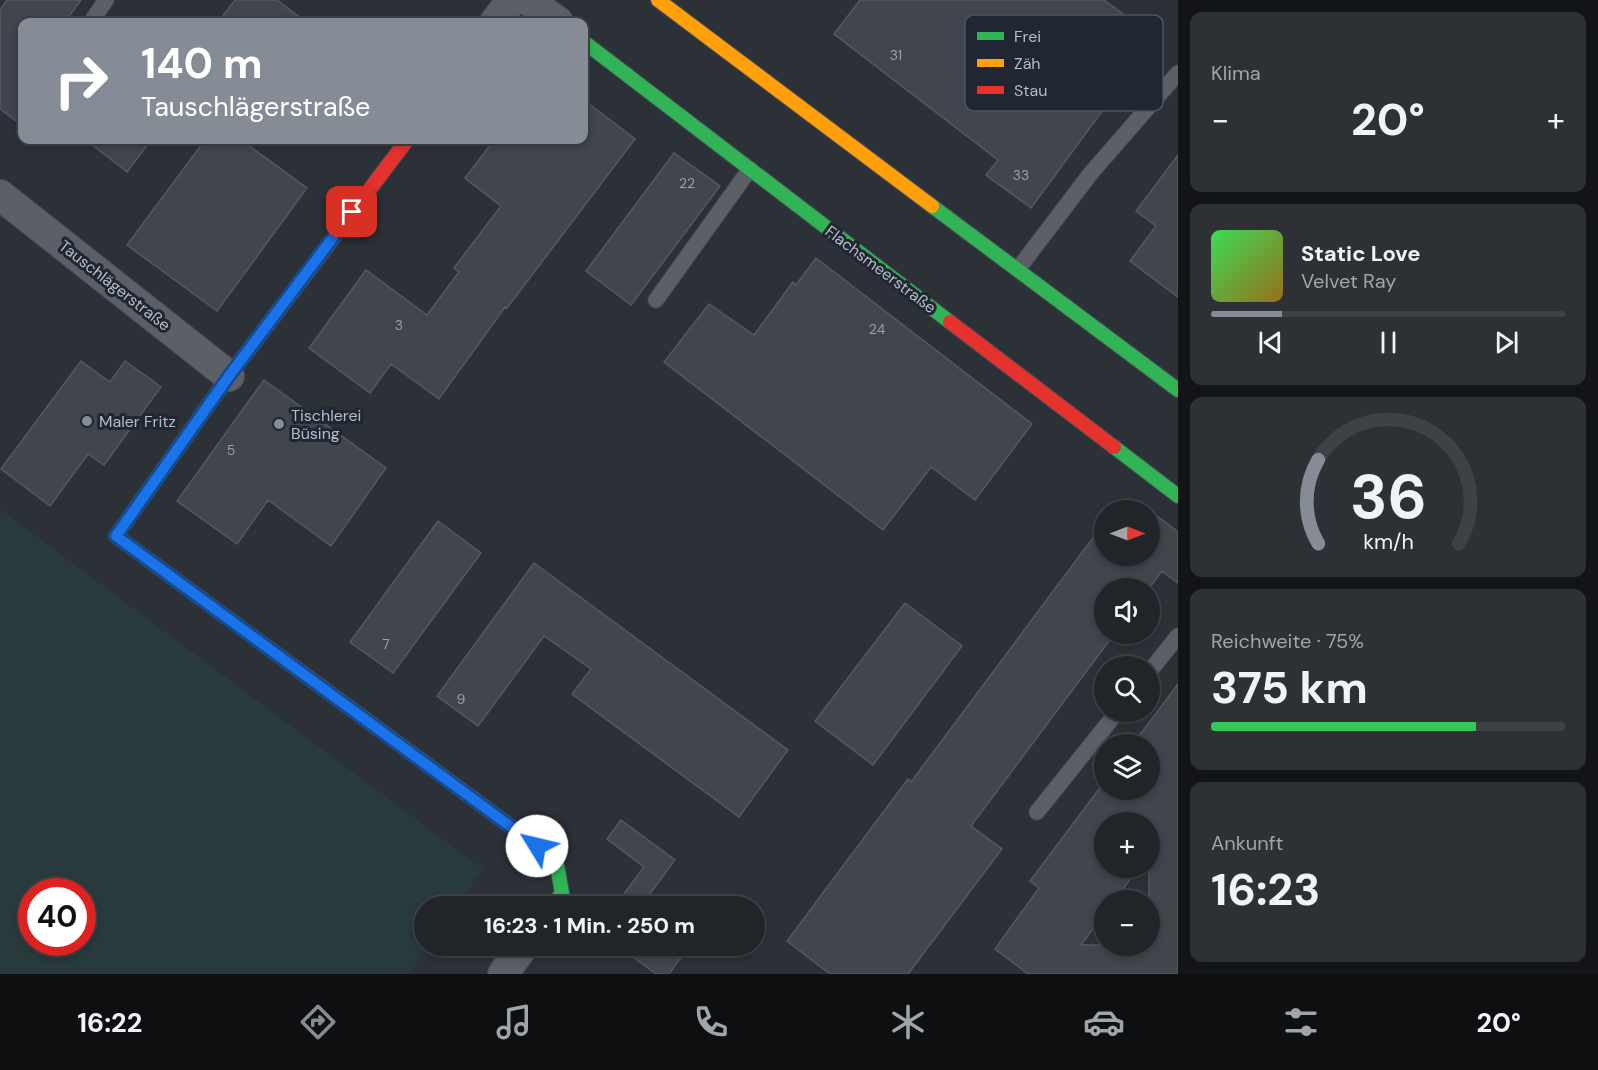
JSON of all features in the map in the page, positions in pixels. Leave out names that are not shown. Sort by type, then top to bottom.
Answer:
[{"type":"street","points":[[498,18],[512,0]]},
{"type":"street","points":[[528,0],[553,18]]},
{"type":"street","points":[[658,0],[1178,390]]},
{"type":"street","name":"Flachsmeerstraße","points":[[588,45],[1178,495]]},
{"type":"street","points":[[404,144],[229,376],[116,536],[556,860],[562,893],[560,896]]},
{"type":"street","name":"Tauschlägerstraße","points":[[0,195],[229,376]]},
{"type":"street","points":[[503,974],[516,956]]},
{"type":"lane","points":[[94,18],[106,0]]},
{"type":"lane","points":[[1163,90],[1178,73]]},
{"type":"lane","points":[[1018,269],[1091,173],[1145,111]]},
{"type":"lane","points":[[656,300],[750,169]]},
{"type":"lane","points":[[1160,658],[1178,636]]},
{"type":"lane","points":[[1037,812],[1109,722]]},
{"type":"shaded area","points":[[0,509],[483,869],[464,896],[414,896],[414,956],[422,956],[409,974],[0,974]]},
{"type":"building","points":[[7,0],[81,0],[68,18],[18,18],[18,122],[0,109],[0,10]]},
{"type":"building","points":[[235,0],[277,0],[301,18],[221,18]]},
{"type":"building","points":[[860,0],[1104,0],[1125,15],[965,15],[965,111],[1102,111],[1031,208],[986,175],[998,160],[834,34]]},
{"type":"building","points":[[588,103],[635,139],[507,308],[505,307],[439,399],[391,364],[370,393],[309,348],[366,270],[427,315],[459,272],[454,268],[501,206],[465,178],[491,144],[588,144]]},
{"type":"building","points":[[91,144],[148,144],[127,172]]},
{"type":"building","points":[[202,144],[246,144],[307,188],[217,311],[127,245]]},
{"type":"building","points":[[674,153],[720,186],[631,305],[586,271]]},
{"type":"building","points":[[1178,155],[1178,297],[1130,261],[1156,226],[1136,211]]},
{"type":"building","points":[[816,258],[1032,424],[975,500],[931,467],[883,530],[664,362],[709,304],[754,335],[793,282],[796,285]]},
{"type":"building","name":"Maler Fritz","points":[[81,361],[110,382],[125,361],[161,387],[104,465],[88,454],[50,506],[1,469]]},
{"type":"building","name":"Tischlerei Büsing","points":[[264,380],[386,468],[331,546],[268,500],[237,544],[177,501]]},
{"type":"building","points":[[1160,518],[1178,532],[1178,583],[1162,571],[1157,578],[1094,578],[1094,644],[1107,644],[1098,656],[1094,656],[1094,661],[971,826],[1002,849],[908,974],[830,974],[787,941],[908,779],[911,782],[1094,536],[1094,566],[1160,566]]},
{"type":"building","points":[[438,521],[481,553],[393,673],[350,642]]},
{"type":"building","points":[[534,563],[788,750],[739,817],[572,694],[591,669],[544,636],[478,726],[437,696]]},
{"type":"building","points":[[905,603],[962,646],[873,765],[815,721]]},
{"type":"building","points":[[1178,684],[1178,974],[1028,974],[995,949],[1039,888],[1030,881],[1094,796],[1094,800],[1160,800],[1160,734],[1140,734],[1150,722],[1160,722],[1160,708]],"holes":[[[1094,812],[1160,812],[1160,878],[1149,878],[1149,890],[1160,890],[1160,956],[1094,956],[1094,945],[1081,945],[1094,927],[1094,890],[1122,890],[1131,878],[1094,878]]]},
{"type":"building","points":[[621,820],[675,860],[648,896],[622,896],[644,867],[607,839]]},
{"type":"building","points":[[632,956],[682,956],[669,974],[656,974]]},
{"type":"traffic: fast","points":[[588,45],[950,322]]},
{"type":"traffic: fast","points":[[932,206],[1178,390]]},
{"type":"traffic: fast","points":[[301,672],[116,536],[229,376],[318,258]]},
{"type":"traffic: fast","points":[[1114,447],[1178,496]]},
{"type":"traffic: fast","points":[[483,806],[556,860],[562,893],[560,896]]},
{"type":"traffic: slow","points":[[658,0],[932,206]]},
{"type":"traffic: slow","points":[[301,672],[483,806]]},
{"type":"traffic: jam","points":[[318,258],[404,144]]},
{"type":"traffic: jam","points":[[950,322],[1114,447]]},
{"type":"place","name":"Maler Fritz","points":[[87,421]]},
{"type":"place","name":"Tischlerei Büsing","points":[[279,424]]},
{"type":"route","points":[[352,212],[229,376],[116,536],[537,846]]}]
